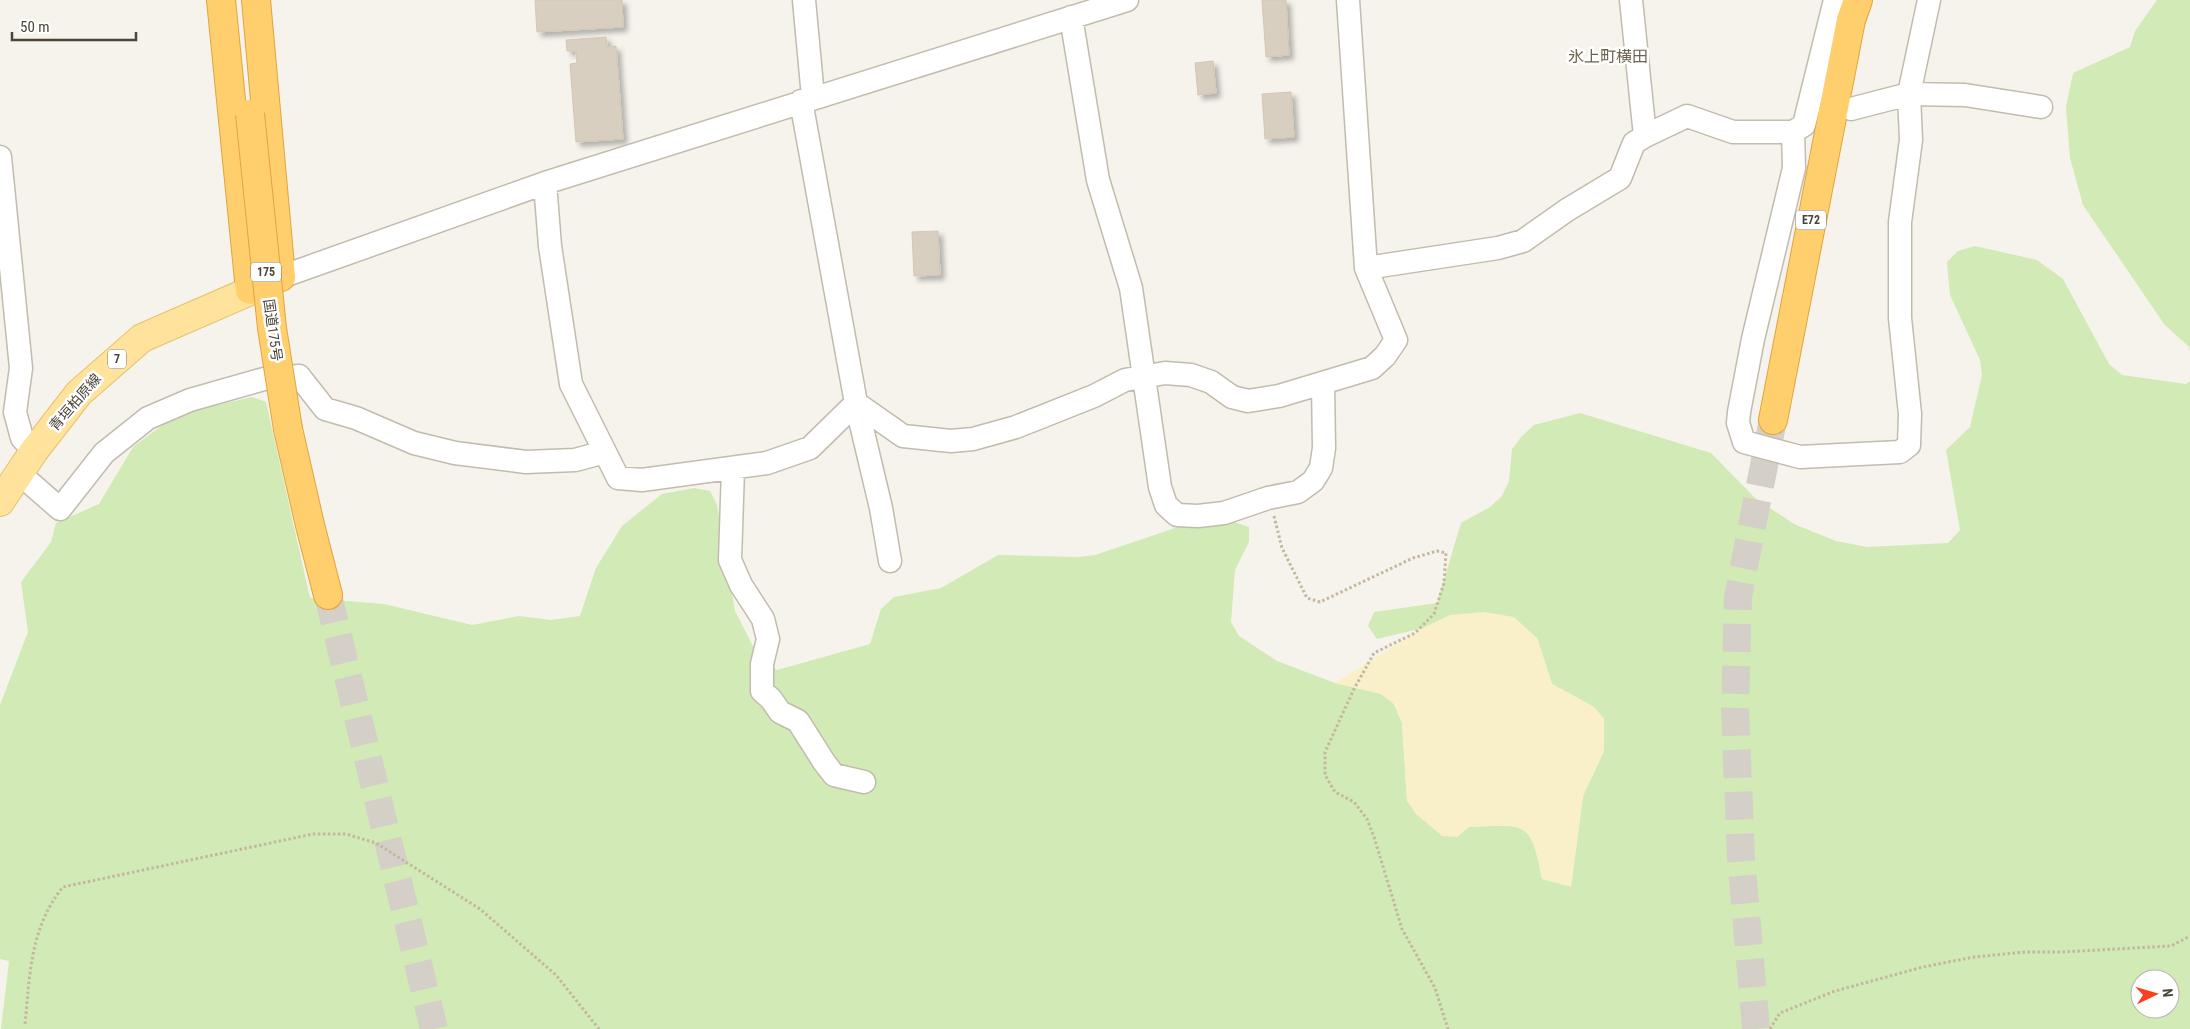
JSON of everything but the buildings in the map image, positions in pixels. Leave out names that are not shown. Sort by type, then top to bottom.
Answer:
[{"type":"highway","name":"175","points":[[221,0],[250,290]]},
{"type":"highway","name":"国道175号","points":[[239,0],[272,328],[288,429],[328,595]]},
{"type":"highway","name":"175","points":[[256,0],[281,278]]},
{"type":"highway","name":"E72","points":[[1773,420],[1848,7]]},
{"type":"main road","name":"青垣柏原線","points":[[0,502],[34,451],[79,393],[142,338],[281,278]]},
{"type":"street","points":[[804,0],[807,99],[856,403],[881,508],[890,561]]},
{"type":"street","points":[[281,278],[545,183],[807,99],[1127,0]]},
{"type":"street","points":[[856,403],[903,436],[952,441],[973,439],[1016,427],[1125,380],[1146,376],[1165,373],[1191,375],[1211,382],[1232,397],[1248,401],[1279,396],[1372,368],[1385,356],[1396,340],[1366,268],[1348,0]]},
{"type":"street","points":[[1631,0],[1644,136]]},
{"type":"street","points":[[1793,132],[1794,168],[1754,338],[1739,412],[1738,423],[1744,442],[1800,457],[1900,452],[1909,445],[1910,414],[1900,318],[1900,222],[1911,140],[1909,94],[1929,0]]},
{"type":"street","points":[[1366,268],[1498,248],[1523,241],[1567,210],[1620,178],[1634,143],[1644,136],[1687,116],[1733,132],[1793,132],[1804,125],[1848,7]]},
{"type":"street","points":[[1072,17],[1098,180],[1131,288],[1146,376],[1160,487],[1166,505],[1177,515],[1198,516],[1224,513],[1268,498],[1298,492],[1313,481],[1321,468],[1324,448],[1323,383]]},
{"type":"street","points":[[1851,109],[1909,94],[1965,95],[2041,107]]},
{"type":"street","points":[[0,157],[7,292],[21,368],[15,412],[22,438],[34,451]]},
{"type":"street","points":[[545,183],[550,246],[571,384],[618,478],[642,480],[766,463],[810,448],[856,403]]},
{"type":"street","points":[[20,474],[60,509],[104,453],[148,418],[190,400],[264,379],[299,376],[325,409],[356,418],[414,442],[455,453],[526,462],[575,460],[605,452]]},
{"type":"street","points":[[733,469],[730,560],[741,585],[763,619],[768,639],[762,664],[762,691],[772,699],[780,712],[798,721],[824,762],[834,774],[864,782]]},
{"type":"path","points":[[1268,498],[1282,548],[1307,598],[1320,602],[1413,558],[1437,551],[1446,553],[1444,583],[1434,614],[1415,633],[1374,653],[1354,689],[1325,752],[1325,775],[1334,792],[1354,802],[1367,819],[1402,929],[1435,988],[1448,1029]]},
{"type":"path","points":[[25,1024],[34,946],[44,915],[64,887],[313,834],[346,834],[376,843],[480,909],[556,975],[599,1029]]},
{"type":"path","points":[[1770,1029],[1780,1013],[1835,991],[1923,968],[1974,957],[2026,952],[2171,946],[2190,936]]},
{"type":"green space","points":[[2157,0],[2190,0],[2190,351],[2189,347],[2164,324],[2083,205],[2070,158],[2066,107],[2073,73],[2130,47],[2135,31]]},
{"type":"green space","points":[[1975,246],[2037,260],[2063,279],[2109,364],[2122,375],[2186,384],[2190,381],[2190,1029],[1,1029],[9,961],[0,959],[0,705],[28,632],[21,582],[51,542],[56,523],[99,504],[133,447],[176,415],[252,397],[266,402],[310,598],[384,604],[472,625],[519,616],[551,620],[580,616],[596,568],[622,526],[662,494],[694,488],[710,491],[717,505],[735,611],[757,654],[777,670],[870,644],[881,609],[894,597],[941,588],[998,555],[1079,557],[1095,555],[1187,524],[1234,522],[1249,527],[1249,542],[1235,570],[1231,622],[1239,636],[1277,661],[1335,683],[1382,694],[1394,704],[1402,723],[1407,801],[1457,837],[1469,827],[1502,826],[1522,830],[1529,836],[1534,845],[1542,879],[1571,886],[1583,796],[1604,751],[1604,719],[1594,707],[1552,684],[1537,638],[1451,615],[1423,628],[1377,639],[1368,626],[1374,612],[1437,603],[1461,523],[1490,507],[1502,496],[1509,481],[1512,449],[1534,425],[1580,413],[1711,453],[1755,498],[1794,524],[1836,541],[1867,547],[1948,543],[1960,530],[1946,450],[1970,427],[1982,375],[1980,360],[1950,295],[1947,262],[1958,251]]},
{"type":"sand","points":[[1484,612],[1514,617],[1537,638],[1552,684],[1594,707],[1604,719],[1604,751],[1583,796],[1571,887],[1542,879],[1534,845],[1523,830],[1503,826],[1469,827],[1457,837],[1442,836],[1416,814],[1407,801],[1402,723],[1394,704],[1381,694],[1335,683],[1423,628],[1451,615]]},
{"type":"tunnel","points":[[1756,1029],[1741,858],[1735,709],[1738,597],[1773,420]]},
{"type":"tunnel","points":[[328,595],[434,1029]]},
{"type":"district","name":"氷上町横田","points":[[1608,56]]}]
